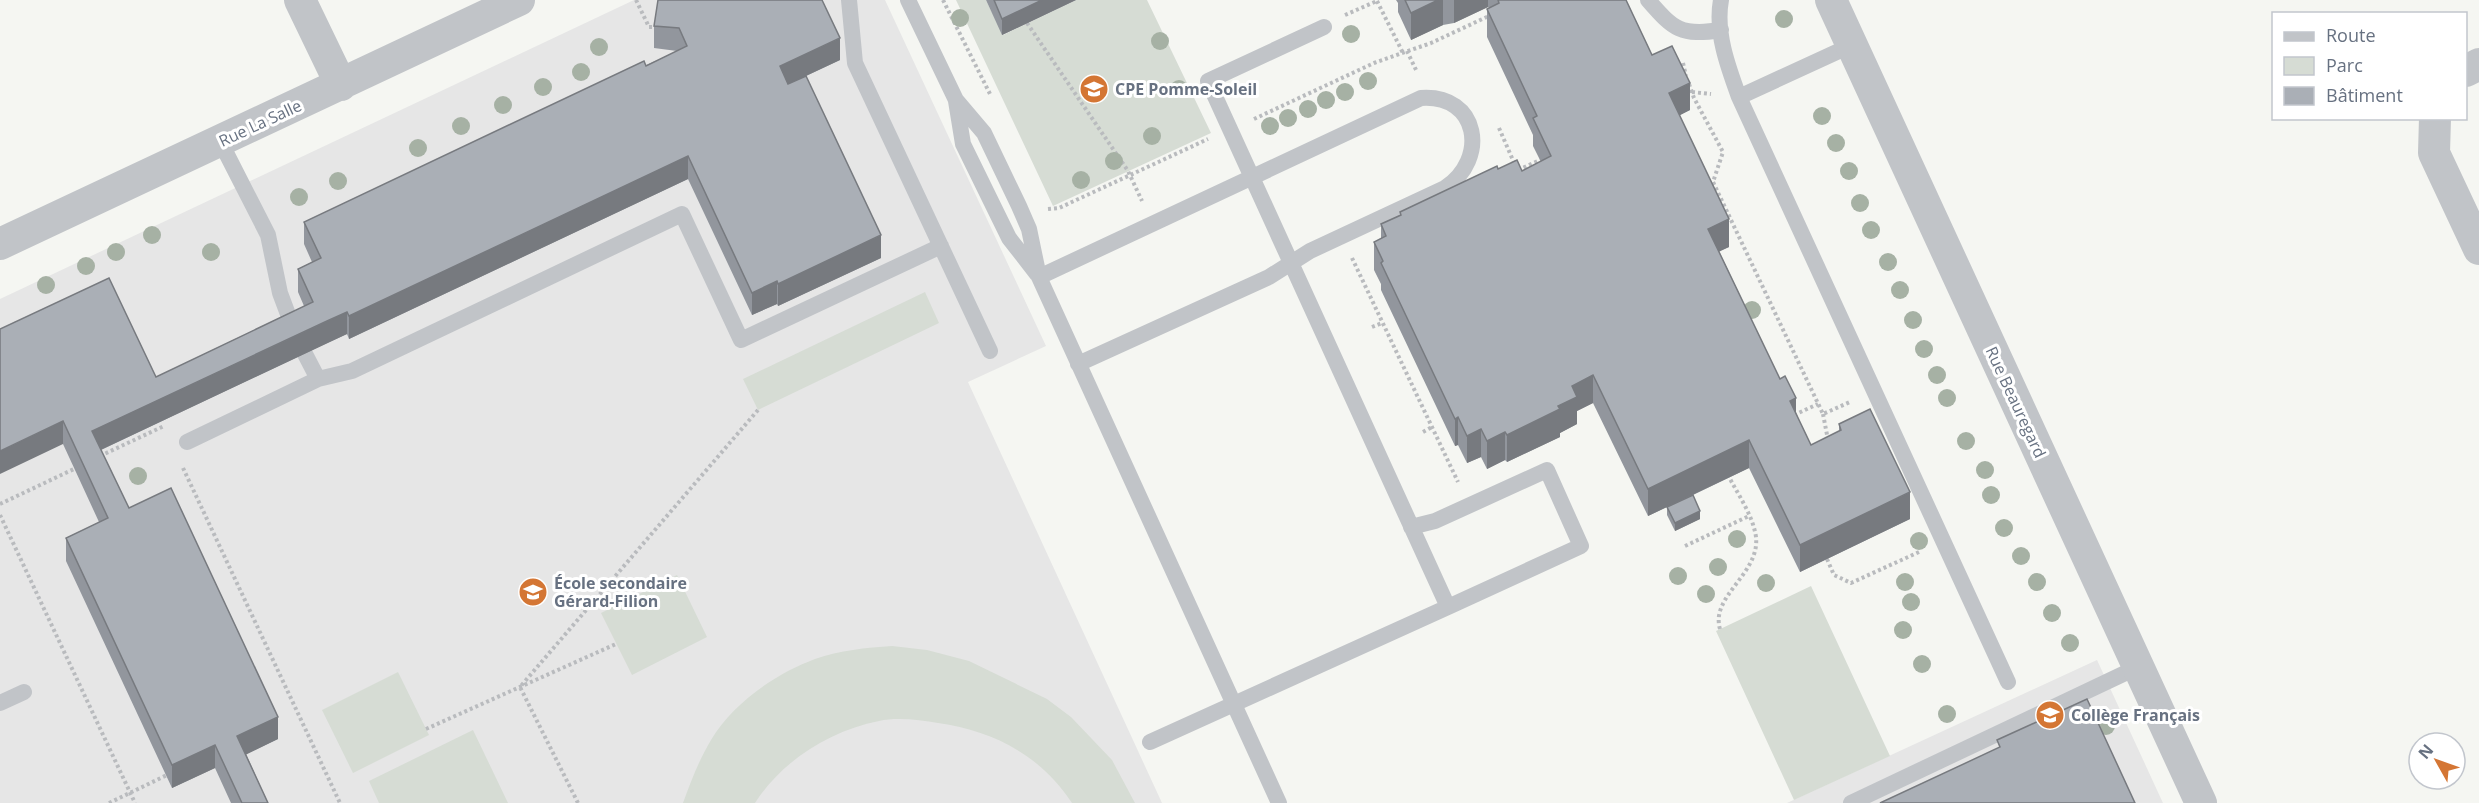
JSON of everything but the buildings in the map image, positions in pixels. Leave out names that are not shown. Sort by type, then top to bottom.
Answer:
[{"type":"street","points":[[300,0],[341,85]]},
{"type":"street","name":"Rue La Salle","points":[[0,244],[519,0]]},
{"type":"street","name":"Rue Beauregard","points":[[1831,0],[2201,803]]},
{"type":"street","points":[[2435,120],[2434,153],[2479,249]]},
{"type":"lane","points":[[849,0],[855,63],[990,351]]},
{"type":"lane","points":[[908,0],[956,100],[984,133],[1019,206],[1029,229],[1039,277],[1279,803]]},
{"type":"lane","points":[[1648,0],[1676,28],[1700,32],[1721,30]]},
{"type":"lane","points":[[1717,1],[1726,58],[1739,97],[2008,682]]},
{"type":"lane","points":[[1330,23],[1208,81],[1449,607]]},
{"type":"lane","points":[[1739,97],[1852,45]]},
{"type":"lane","points":[[1039,277],[1421,98],[1447,101],[1466,118],[1472,138],[1470,162],[1456,181],[1445,188],[1310,251],[1269,277],[1078,364]]},
{"type":"lane","points":[[956,100],[963,144],[1009,238],[1039,277]]},
{"type":"lane","points":[[220,141],[268,235],[280,293],[295,333]]},
{"type":"lane","points":[[187,442],[318,379],[352,371],[682,214],[741,340],[941,246]]},
{"type":"lane","points":[[305,354],[318,379]]},
{"type":"lane","points":[[1150,742],[1581,546],[1547,470],[1435,521],[1411,527]]},
{"type":"lane","points":[[1851,803],[2138,667]]},
{"type":"lane","points":[[0,703],[24,692]]},
{"type":"path","points":[[636,0],[649,27],[657,27]]},
{"type":"path","points":[[1330,23],[1377,0],[1417,73],[1428,71]]},
{"type":"path","points":[[1248,121],[1374,63],[1431,43],[1492,14]]},
{"type":"path","points":[[1028,23],[1131,176]]},
{"type":"path","points":[[1683,63],[1692,92],[1723,152]]},
{"type":"path","points":[[1683,96],[1692,92]]},
{"type":"path","points":[[1495,118],[1518,170]]},
{"type":"path","points":[[1039,207],[1053,210],[1059,208],[1214,136]]},
{"type":"path","points":[[1729,149],[1723,152],[1713,182],[1823,414],[1829,442]]},
{"type":"path","points":[[1509,175],[1540,160]]},
{"type":"path","points":[[1349,253],[1462,489]]},
{"type":"path","points":[[1372,327],[1382,322]]},
{"type":"path","points":[[1823,414],[1856,399]]},
{"type":"path","points":[[1791,416],[1818,404]]},
{"type":"path","points":[[520,687],[758,410]]},
{"type":"path","points":[[164,427],[168,437]]},
{"type":"path","points":[[1423,432],[1432,427]]},
{"type":"path","points":[[178,458],[340,803]]},
{"type":"path","points":[[0,504],[74,469]]},
{"type":"path","points":[[1720,629],[1717,619],[1718,612],[1741,580],[1756,550],[1756,537],[1749,516],[1729,477]]},
{"type":"path","points":[[0,515],[135,803]]},
{"type":"path","points":[[1684,546],[1749,516]]},
{"type":"path","points":[[1827,560],[1834,575],[1851,583],[1928,548]]},
{"type":"path","points":[[426,729],[616,644]]},
{"type":"path","points":[[520,687],[578,803]]},
{"type":"path","points":[[109,803],[166,775]]},
{"type":"shaded area","name":"École secondaire Gérard-Filion","points":[[634,0],[885,0],[1046,346],[968,382],[1162,803],[0,803],[0,299]]},
{"type":"shaded area","name":"Collège Français","points":[[2097,660],[2163,803],[1787,803]]},
{"type":"green space","name":"CPE Pomme-Soleil","points":[[956,0],[986,0],[1003,35],[1076,0],[1147,0],[1211,133],[1053,206]]},
{"type":"green space","points":[[925,292],[939,323],[758,410],[743,379]]},
{"type":"green space","points":[[677,575],[707,637],[632,675],[601,613]]},
{"type":"green space","points":[[1811,586],[1890,756],[1794,800],[1716,631]]},
{"type":"green space","points":[[892,646],[927,650],[969,661],[1047,699],[1071,717],[1112,760],[1135,803],[1072,803],[1045,771],[1014,748],[997,739],[959,727],[901,719],[860,726],[825,740],[793,761],[766,788],[755,803],[683,803],[711,740],[731,714],[756,691],[800,665],[824,656],[843,651]]},
{"type":"green space","points":[[398,672],[429,735],[353,773],[322,710]]},
{"type":"green space","points":[[473,730],[508,803],[379,803],[369,781]]},
{"type":"place","name":"CPE Pomme-Soleil","points":[[1094,89]]},
{"type":"place","name":"École secondaire Gérard-Filion","points":[[533,592]]},
{"type":"place","name":"Collège Français","points":[[2050,715]]}]
